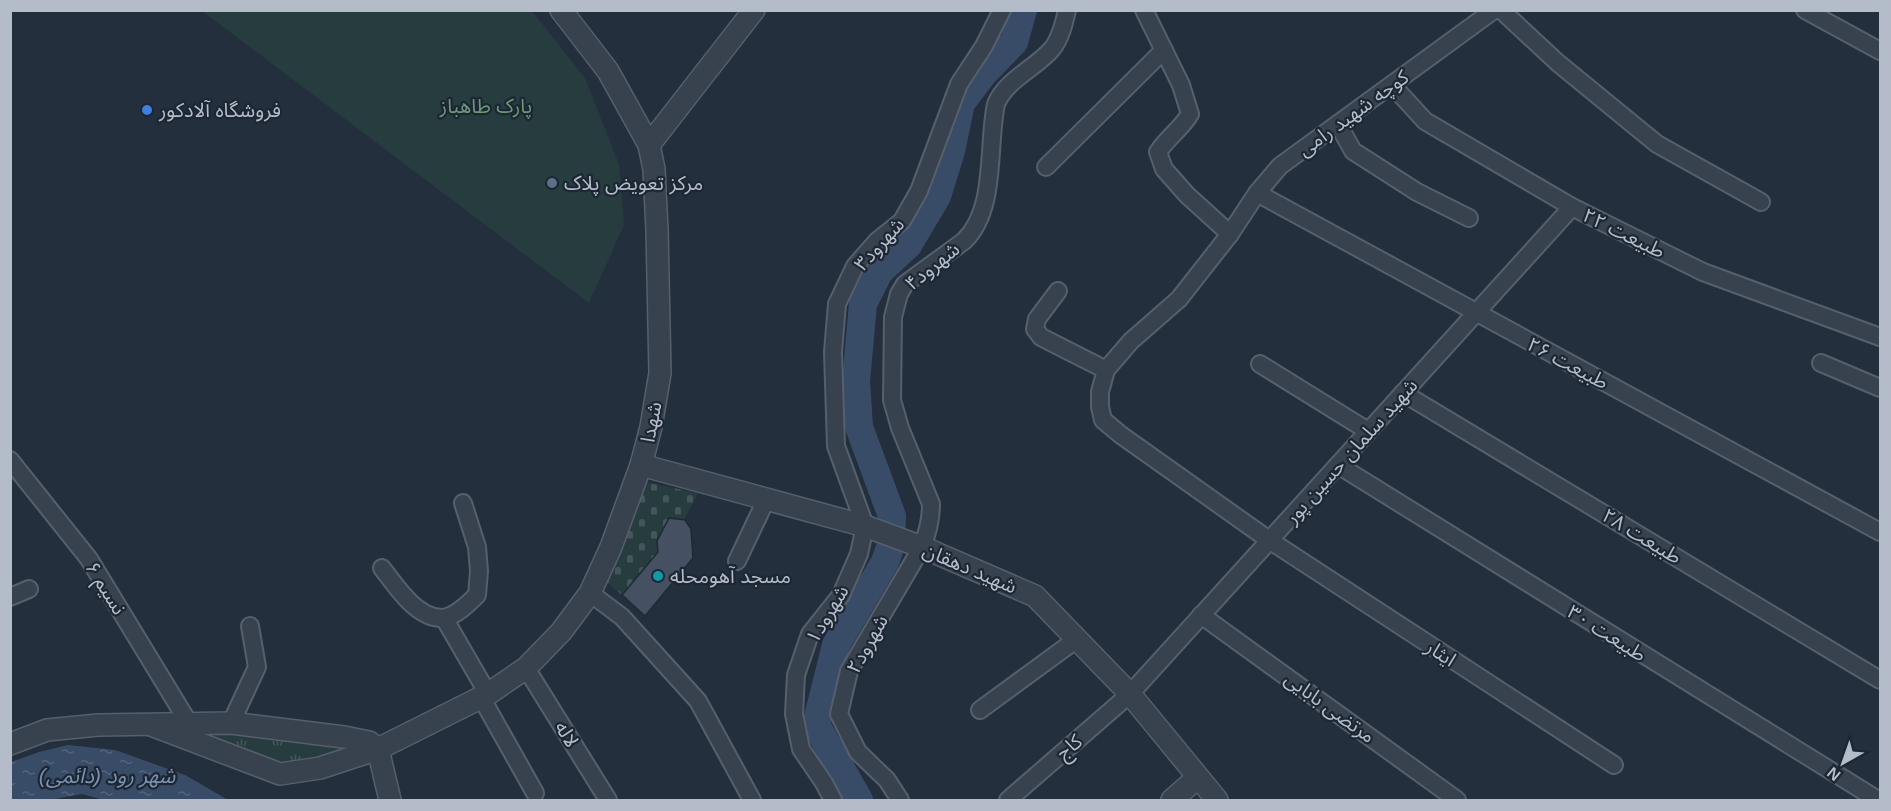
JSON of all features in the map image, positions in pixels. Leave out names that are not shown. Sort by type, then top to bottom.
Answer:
[{"type":"street","name":"شهدا","points":[[151,725],[280,774],[320,768],[378,749],[485,695],[526,668],[561,632],[590,592],[611,547],[641,465],[651,427],[660,373],[654,169],[649,144],[608,71],[561,10]]},
{"type":"street","points":[[649,144],[754,10]]},
{"type":"street","name":"شهرود۳","points":[[866,526],[851,492],[836,446],[833,352],[837,304],[855,266],[877,241],[903,220],[919,191],[959,84],[984,46],[1002,10]]},
{"type":"street","name":"شهرود۴","points":[[922,546],[928,531],[931,504],[900,428],[892,400],[894,309],[905,284],[964,241],[972,234],[980,221],[987,192],[996,104],[1001,93],[1050,52],[1062,30],[1067,10]]},
{"type":"street","points":[[1144,10],[1181,85],[1190,114],[1182,126],[1168,137],[1158,152],[1164,170],[1187,195],[1230,234]]},
{"type":"street","name":"کوچه شهید رامی","points":[[1106,370],[1131,341],[1179,298],[1280,166],[1494,10]]},
{"type":"street","points":[[1501,10],[1558,63],[1658,144],[1761,202]]},
{"type":"street","points":[[1805,10],[1881,51]]},
{"type":"street","points":[[1046,167],[1164,50]]},
{"type":"street","name":"طبیعت ۲۲","points":[[1392,85],[1425,121],[1572,207],[1703,272],[1881,337]]},
{"type":"street","points":[[1338,124],[1353,151],[1417,192],[1469,218]]},
{"type":"street","name":"طبیعت ۲۶","points":[[1257,194],[1881,532]]},
{"type":"street","name":"شهید سلمان حسین پور","points":[[1130,694],[1572,207]]},
{"type":"street","points":[[1058,291],[1037,319],[1035,329],[1041,337],[1106,370]]},
{"type":"street","points":[[1821,363],[1881,388]]},
{"type":"street","points":[[1260,364],[1368,431]]},
{"type":"street","name":"ایثار","points":[[1106,370],[1100,392],[1102,420],[1269,540],[1614,765]]},
{"type":"street","name":"طبیعت ۲۸","points":[[1403,393],[1881,680]]},
{"type":"street","name":"نسیم ۶","points":[[10,460],[89,560],[190,725]]},
{"type":"street","name":"شهید دهقان","points":[[641,465],[866,526],[922,546],[1035,596],[1130,694],[1217,801]]},
{"type":"street","name":"طبیعت ۳۰","points":[[1338,465],[1878,801]]},
{"type":"street","points":[[737,561],[766,500]]},
{"type":"street","points":[[382,568],[401,592],[425,615],[444,618],[461,610],[477,595],[479,571],[477,547],[463,502]]},
{"type":"street","name":"شهرود۱","points":[[832,801],[824,783],[801,749],[794,714],[796,675],[810,634],[841,595],[859,554],[866,526]]},
{"type":"street","name":"شهرود۲","points":[[900,801],[887,780],[858,752],[839,714],[849,671],[922,546]]},
{"type":"street","points":[[10,597],[29,589]]},
{"type":"street","points":[[590,592],[622,617],[698,701],[752,801]]},
{"type":"street","name":"مرتضی بابایی","points":[[1201,615],[1457,801]]},
{"type":"street","points":[[444,618],[535,793]]},
{"type":"street","points":[[231,723],[257,667],[250,626]]},
{"type":"street","points":[[980,710],[1077,639]]},
{"type":"street","name":"لاله","points":[[526,668],[608,801]]},
{"type":"street","name":"کاج","points":[[1008,801],[1130,694]]},
{"type":"street","points":[[10,744],[47,730],[74,726],[231,723],[344,736],[369,742],[378,749],[390,801]]},
{"type":"street","points":[[1172,801],[1197,778]]},
{"type":"green space","name":"پارک طاهباز","points":[[202,11],[532,11],[585,78],[619,164],[624,225],[589,303]]},
{"type":"green space","points":[[644,482],[698,493],[685,518],[686,524],[691,529],[693,558],[645,616],[603,578]]},
{"type":"green space","points":[[204,732],[288,737],[345,748],[290,765]]},
{"type":"water","points":[[809,723],[825,726],[865,800],[846,800]]},
{"type":"water","name":"شهر رود (دائمی)","points":[[68,745],[115,750],[185,775],[228,800],[104,800],[82,794],[49,800],[11,800],[11,762]]},
{"type":"building","name":"مسجد آهومحله","points":[[669,518],[685,520],[691,529],[693,558],[645,616],[622,595],[658,552],[657,541]]},
{"type":"waterway","points":[[859,800],[816,725],[836,645],[885,562],[891,545],[892,516],[859,427],[856,381],[863,304],[879,272],[908,245],[937,196],[951,151],[961,103],[983,74],[1014,42],[1023,10]]},
{"type":"place","name":"فروشگاه آلادکور","points":[[147,110]]},
{"type":"place","name":"مرکز تعویض پلاک","points":[[552,183]]},
{"type":"place","name":"مسجد آهومحله","points":[[658,576]]}]
